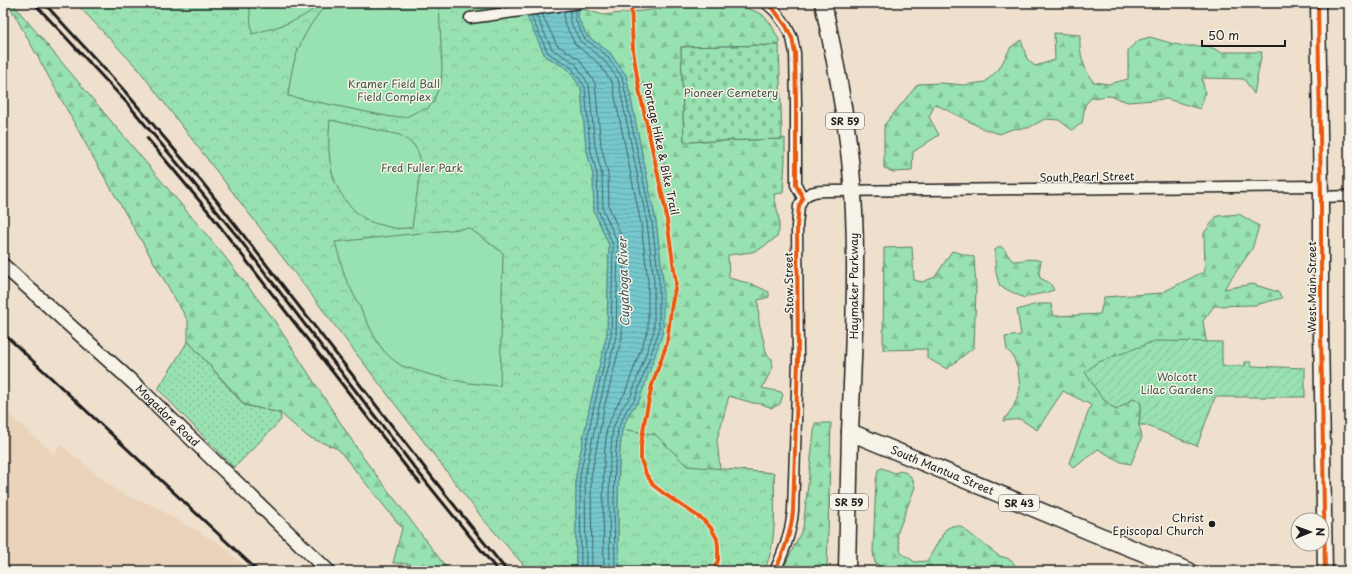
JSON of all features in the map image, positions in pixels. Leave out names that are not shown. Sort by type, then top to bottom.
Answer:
[{"type":"main road","name":"Haymaker Parkway","points":[[823,3],[832,42],[843,108],[852,191],[855,246],[855,321],[850,432],[847,571]]},
{"type":"main road","name":"West Main Street","points":[[1318,3],[1325,571]]},
{"type":"main road","name":"South Mantua Street","points":[[850,432],[1094,534],[1189,571]]},
{"type":"street","points":[[470,18],[580,3]]},
{"type":"street","points":[[766,3],[775,11],[786,26],[792,38],[795,52],[796,184],[803,198]]},
{"type":"street","name":"South Pearl Street","points":[[803,198],[809,193],[814,192],[852,191],[1321,192],[1349,196]]},
{"type":"street","name":"Stow Street","points":[[775,571],[785,549],[791,529],[793,511],[798,360],[797,226],[799,206],[803,198]]},
{"type":"street","name":"Mogadore Road","points":[[3,265],[139,388],[328,571]]},
{"type":"shaded area","points":[[3,409],[54,454],[61,445],[117,491],[136,500],[148,503],[222,545],[250,571],[3,571]]},
{"type":"green space","points":[[8,3],[12,3],[221,252],[272,317],[362,456],[449,571],[415,571],[410,564],[393,563],[402,528],[338,449],[308,437],[280,413],[245,405],[188,341],[188,321],[98,166]]},
{"type":"green space","name":"Fred Fuller Park","points":[[76,3],[521,3],[545,56],[568,69],[581,88],[586,147],[593,175],[594,211],[609,245],[607,334],[590,405],[576,475],[576,565],[568,571],[529,571],[483,519],[139,70]]},
{"type":"green space","points":[[249,3],[320,3],[313,10],[297,19],[252,34]]},
{"type":"green space","name":"Kramer Field Ball Field Complex","points":[[328,3],[439,3],[442,69],[441,83],[434,102],[427,109],[422,109],[406,117],[391,117],[288,96],[292,69],[300,46],[311,24]]},
{"type":"green space","points":[[690,3],[734,3],[762,14],[771,24],[779,40],[779,45],[681,47],[684,142],[785,138],[783,193],[774,194],[779,219],[779,230],[777,237],[760,249],[752,252],[728,255],[729,278],[752,284],[769,292],[769,297],[758,300],[759,322],[767,355],[772,359],[773,367],[762,388],[781,392],[783,395],[780,404],[772,408],[729,396],[717,440],[720,469],[774,473],[774,520],[766,527],[697,517],[622,429],[630,412],[639,401],[663,280],[656,222],[626,75],[609,52],[587,36],[578,18],[579,8],[603,15],[690,6]]},
{"type":"green space","points":[[1054,33],[1080,35],[1080,48],[1084,65],[1093,82],[1109,84],[1128,79],[1128,50],[1139,40],[1150,37],[1185,46],[1208,46],[1221,52],[1262,52],[1254,94],[1244,79],[1202,78],[1205,94],[1200,109],[1167,99],[1128,102],[1110,96],[1091,98],[1085,105],[1082,123],[1072,130],[1059,120],[1045,119],[1028,128],[1012,129],[1000,134],[984,129],[935,104],[929,117],[939,135],[913,152],[912,171],[893,172],[884,168],[884,125],[918,84],[941,83],[964,85],[985,82],[999,69],[1011,47],[1021,40],[1027,59],[1035,66],[1055,60]]},
{"type":"green space","name":"Pioneer Cemetery","points":[[779,45],[782,139],[684,142],[681,47]]},
{"type":"green space","points":[[330,120],[400,135],[414,145],[419,154],[421,166],[412,227],[397,228],[374,223],[359,215],[345,199],[338,189],[331,168],[329,156]]},
{"type":"green space","points":[[1239,214],[1259,226],[1252,249],[1224,289],[1252,284],[1278,292],[1282,298],[1255,305],[1214,306],[1203,321],[1215,397],[1170,342],[1101,397],[1116,410],[1134,398],[1141,403],[1139,425],[1142,437],[1131,464],[1121,462],[1098,449],[1074,468],[1069,463],[1091,405],[1063,391],[1037,430],[1020,419],[1003,421],[1014,406],[1020,389],[1018,370],[1013,356],[1007,350],[1005,337],[1021,335],[1017,310],[1037,304],[1051,304],[1054,316],[1100,314],[1104,297],[1161,293],[1205,271],[1204,233],[1217,216]]},
{"type":"green space","points":[[469,228],[503,253],[500,386],[469,383],[431,375],[402,366],[392,359],[376,340],[345,277],[335,242]]},
{"type":"green space","points":[[1000,246],[1013,261],[1030,259],[1041,261],[1039,272],[1040,278],[1050,283],[1054,290],[1024,298],[1000,286],[997,277],[995,250]]},
{"type":"green space","points":[[912,247],[914,280],[922,282],[935,277],[952,251],[974,257],[976,288],[974,347],[947,369],[927,358],[927,349],[883,350],[884,248]]},
{"type":"green space","points":[[188,341],[244,405],[280,413],[281,420],[234,468],[158,389]]},
{"type":"green space","name":"Wolcott Lilac Gardens","points":[[1155,341],[1222,342],[1222,366],[1245,366],[1245,362],[1251,362],[1251,366],[1305,368],[1305,397],[1215,397],[1197,446],[1145,425],[1139,425],[1141,403],[1134,398],[1116,410],[1101,397],[1085,372],[1096,363]]},
{"type":"green space","points":[[815,423],[831,423],[827,571],[782,571],[803,528]]},
{"type":"green space","points":[[622,429],[656,435],[687,466],[774,473],[775,510],[773,536],[764,571],[620,571],[618,561],[618,491]]},
{"type":"green space","points":[[882,468],[895,473],[900,471],[907,473],[912,478],[915,487],[897,534],[901,553],[915,562],[927,561],[946,529],[952,526],[960,526],[999,556],[1007,558],[1014,563],[1015,571],[877,571],[879,565],[875,563],[873,552],[876,481],[878,470]]},
{"type":"water","name":"Cuyahoga River","points":[[521,3],[580,3],[578,18],[587,36],[609,52],[626,75],[656,222],[663,280],[663,332],[639,401],[630,412],[622,429],[619,461],[618,501],[620,571],[577,571],[576,565],[576,475],[590,405],[607,334],[609,245],[594,211],[593,175],[586,147],[581,88],[568,69],[545,56]]},
{"type":"railway","points":[[34,3],[127,103],[237,236],[414,467],[498,571]]},
{"type":"railway","points":[[44,3],[122,88],[202,182],[507,571]]},
{"type":"railway","points":[[147,138],[208,211],[420,483]]},
{"type":"railway","points":[[3,333],[258,571]]},
{"type":"cycle path","name":"Portage Hike & Bike Trail","points":[[631,3],[633,50],[639,89],[665,207],[676,283],[667,343],[652,385],[645,419],[641,445],[641,460],[646,474],[654,486],[702,519],[711,528],[717,539],[718,546],[718,560],[714,571]]},
{"type":"cycle path","points":[[766,3],[775,11],[786,26],[792,38],[795,53],[796,185],[803,198],[799,206],[797,226],[798,360],[793,511],[787,542],[775,571]]},
{"type":"cycle path","points":[[1318,3],[1325,571]]},
{"type":"place","name":"Christ Episcopal Church","points":[[1212,524]]}]
